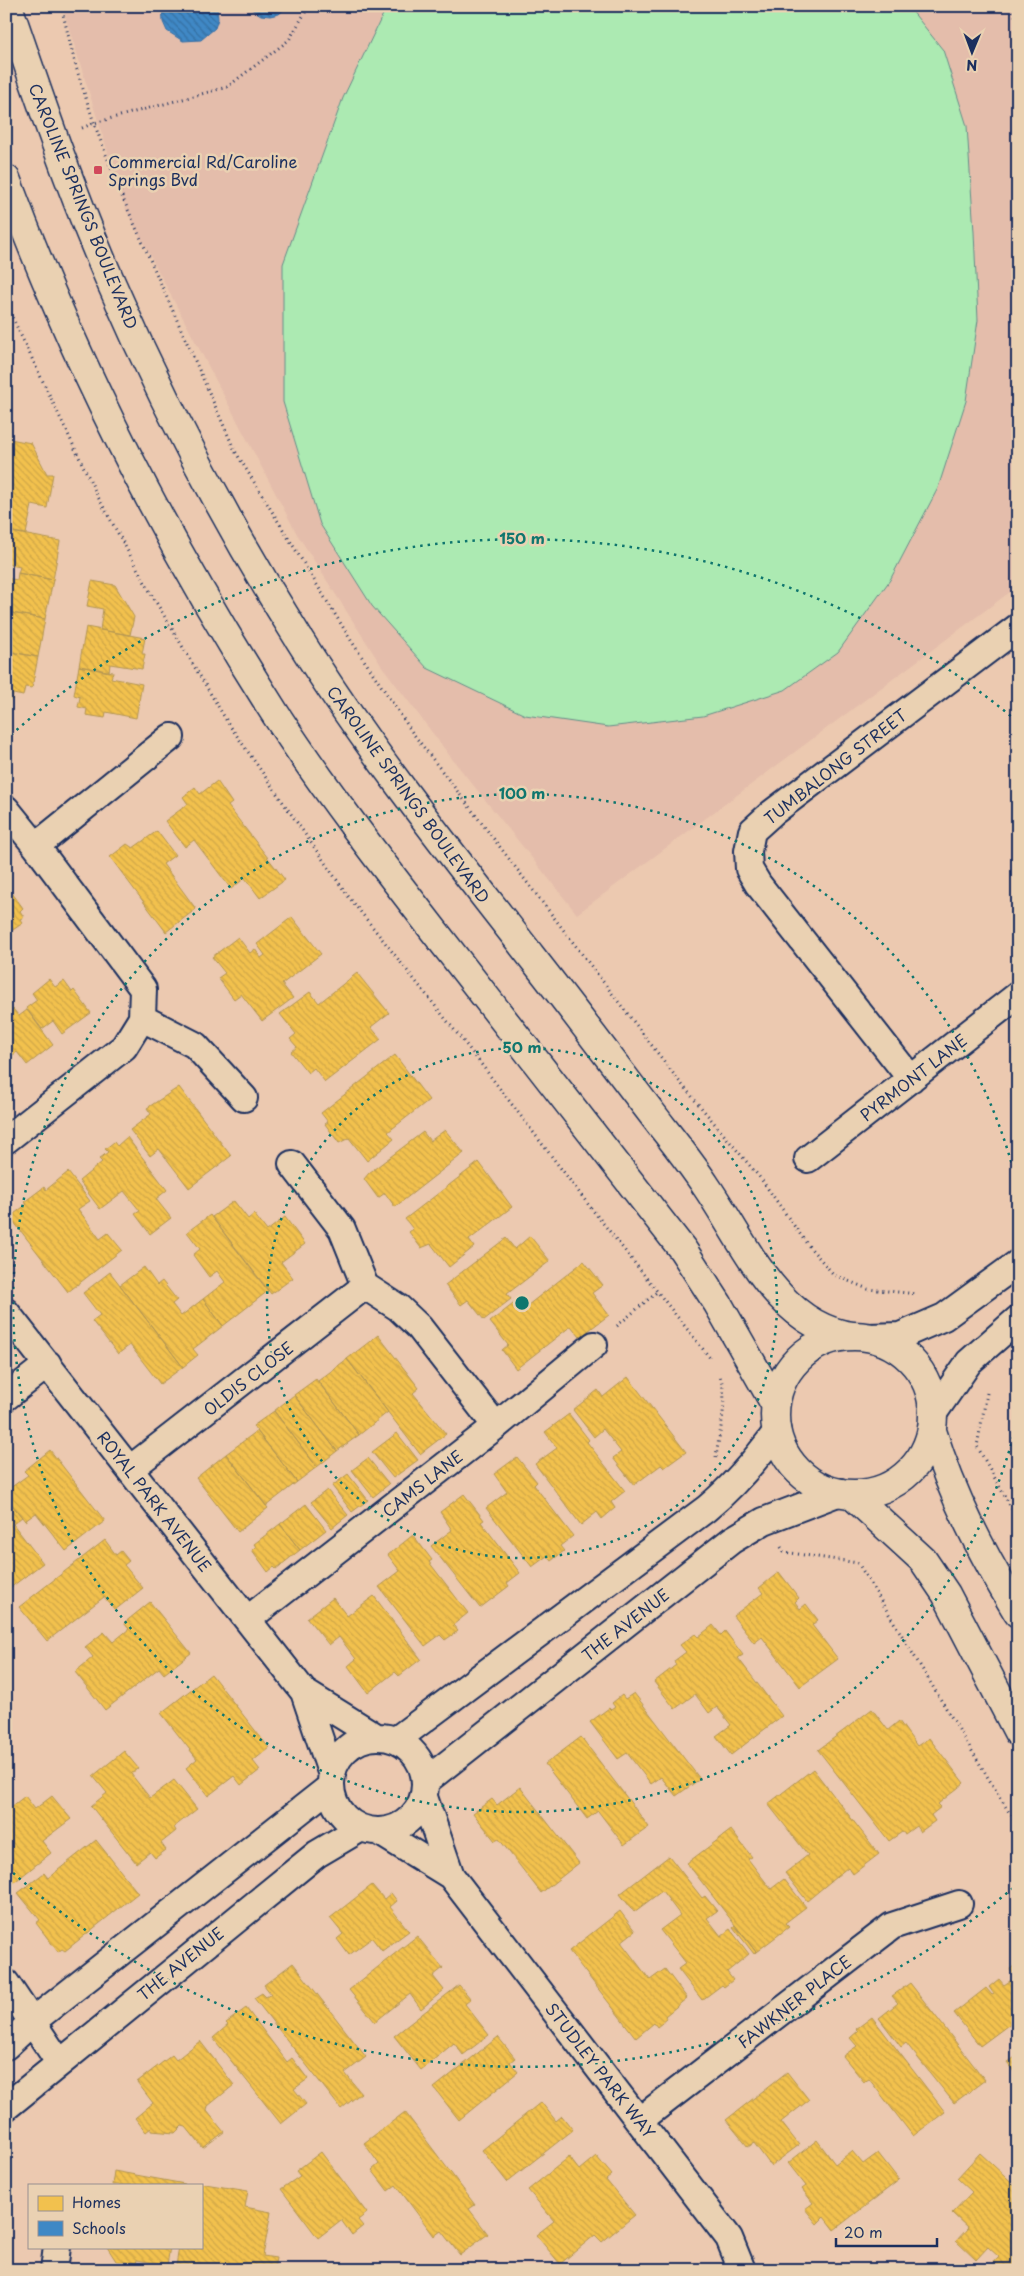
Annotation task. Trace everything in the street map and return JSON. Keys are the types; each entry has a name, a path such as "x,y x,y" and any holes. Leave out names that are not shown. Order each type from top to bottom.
{"main road":[{"name":"CAROLINE SPRINGS BOULEVARD","path":"8,6 54,141 111,283 191,451 300,640 363,736 442,844 530,955 707,1186 753,1263 780,1295 805,1317 833,1333 860,1336"},
{"path":"6,179 71,338 127,456 214,614 277,716 353,825 683,1250 737,1336 775,1404"},
{"path":"932,1422 924,1451 911,1469 894,1482 873,1491 846,1493 818,1485 799,1471 785,1453 777,1431 775,1404 782,1382 794,1364 810,1349 830,1340 860,1336 894,1346 915,1364 929,1388 932,1422 956,1496 980,1548 1018,1613"},
{"path":"846,1493 923,1560 946,1594 1018,1732"}],"street":[{"name":"TUMBALONG STREET","path":"911,1079 758,884 749,869 748,851 752,831 772,813 1018,627"},
{"path":"36,846 171,737"},
{"path":"6,810 36,846 142,989 142,1018 124,1047 6,1140"},
{"name":"PYRMONT LANE","path":"808,1159 1018,995"},
{"path":"142,1018 194,1045 244,1098"},
{"path":"292,1164 342,1229 366,1286 399,1308 419,1327 496,1426"},
{"path":"860,1336 900,1336 944,1317 1018,1263"},
{"name":"OLDIS CLOSE","path":"130,1469 366,1286"},
{"name":"ROYAL PARK AVENUE","path":"6,1312 304,1692 331,1779"},
{"path":"932,1422 969,1362 1018,1319"},
{"name":"CAMS LANE","path":"248,1619 496,1426 594,1345"},
{"path":"6,1397 48,1364"},
{"path":"385,1738 417,1756 425,1789 417,1811 407,1822 393,1829 369,1830 348,1822 339,1812 333,1800 331,1779 338,1758 348,1747 360,1740 385,1738 731,1489 777,1431"},
{"name":"THE AVENUE","path":"425,1789 732,1540 756,1525 846,1493"},
{"name":"ROYAL PARK AVENUE","path":"304,1692 385,1738"},
{"path":"6,2046 33,2021 331,1779"},
{"name":"STUDLEY PARK WAY","path":"425,1789 451,1876 729,2238 742,2270"},
{"name":"THE AVENUE","path":"6,2107 316,1854 369,1830"},
{"name":"STUDLEY PARK WAY","path":"369,1830 451,1876"},
{"name":"FAWKNER PLACE","path":"640,2120 892,1926 959,1904"},
{"path":"6,1984 33,2021 59,2062"},
{"path":"54,2270 57,2248"}],"path":[{"path":"61,6 76,67 94,123 121,194 235,451 352,642 412,732 679,1081 761,1179 807,1244 834,1275"},
{"path":"54,141 94,123 227,87 289,40 309,6"},
{"path":"1011,6 1015,16"},
{"path":"594,1345 658,1291 713,1361"},
{"path":"716,1369 724,1384 716,1457 731,1489"},
{"path":"988,1390 978,1446 1018,1520"},
{"path":"756,1525 773,1536 784,1552 858,1563 1018,1828"}],"shaded area":[{"path":"62,6 1018,6 1018,586 577,914 453,760 381,665 297,534 126,210"}],"green space":[{"path":"387,6 908,6 943,50 967,126 974,232 978,320 966,401 938,488 890,580 838,652 785,690 703,716 608,727 525,715 427,668 372,606 320,524 283,402 283,264 343,98"}],"building: Homes":[{"path":"10,439 31,443 47,474 53,474 47,508 32,505 26,534 6,531 6,458"},
{"path":"6,531 60,541 53,580 18,573 20,567 6,564"},
{"path":"18,573 53,580 45,619 6,612 6,578 17,580"},
{"path":"92,581 115,585 134,617 130,635 100,630 103,609 87,606"},
{"path":"6,612 45,619 38,657 6,651"},
{"path":"86,627 145,638 142,654 145,654 142,669 110,664 109,672 79,666"},
{"path":"6,651 38,657 32,688 25,687 23,696 13,694 12,700 6,699"},
{"path":"79,666 113,672 111,678 142,684 136,718 106,712 105,718 86,715 87,709 78,707 80,697 74,695"},
{"path":"217,781 232,803 228,806 285,880 260,898 245,878 231,889 194,840 185,847 165,821 188,804 183,797 195,787 200,794"},
{"path":"157,831 175,855 163,864 196,909 166,932 110,857 127,844 133,848"},
{"path":"7,886 23,908 20,911 24,917 20,919 23,923 7,934"},
{"path":"292,917 321,954 282,984 293,998 262,1021 241,994 234,999 218,978 225,973 212,957 238,937 250,953 255,949 261,958 265,955 257,944"},
{"path":"357,973 389,1013 371,1027 381,1039 325,1082 314,1068 308,1073 291,1052 297,1047 290,1039 296,1034 280,1014 310,992 319,1003"},
{"path":"49,979 55,987 64,981 72,992 74,990 91,1013 62,1034 53,1021 42,1029 26,1008 37,1000 32,993"},
{"path":"13,1009 19,1016 27,1010 53,1045 27,1065 17,1052 6,1060 6,1014"},
{"path":"395,1055 429,1100 388,1132 394,1139 367,1161 349,1138 339,1143 325,1124 328,1122 321,1113"},
{"path":"179,1087 231,1156 189,1188 159,1149 150,1156 130,1130 151,1114 147,1108"},
{"path":"445,1130 464,1153 395,1207 385,1193 378,1198 364,1179 369,1173 423,1132 430,1141"},
{"path":"127,1137 167,1190 156,1199 171,1218 150,1234 135,1214 140,1211 124,1191 100,1209 79,1181 102,1162 99,1159 108,1152 105,1149 114,1142 117,1146"},
{"path":"479,1162 512,1207 469,1240 474,1247 449,1267 431,1244 421,1248 409,1232 413,1229 405,1219"},
{"path":"68,1172 90,1201 78,1209 100,1239 108,1233 122,1250 68,1292 10,1217 27,1204 24,1202 44,1187 46,1190"},
{"path":"234,1201 248,1219 254,1214 267,1231 285,1217 305,1244 281,1262 293,1278 271,1294 212,1217"},
{"path":"210,1215 268,1291 223,1326 203,1299 225,1282 217,1271 209,1277 193,1255 200,1249 187,1232"},
{"path":"530,1236 550,1261 507,1294 511,1299 484,1320 468,1300 461,1305 445,1285 506,1238 515,1249"},
{"path":"584,1261 603,1285 592,1293 609,1315 580,1337 571,1326 516,1369 502,1350 508,1345 490,1322 517,1301 523,1309"},
{"path":"144,1267 157,1285 162,1281 177,1300 172,1304 181,1316 203,1299 223,1326 193,1349 198,1355 183,1367 120,1285"},
{"path":"110,1272 183,1367 160,1384 130,1345 118,1354 92,1321 100,1315 83,1293"},
{"path":"378,1335 419,1388 413,1393 446,1434 420,1454 347,1359"},
{"path":"347,1359 388,1412 359,1435 318,1381"},
{"path":"628,1377 686,1452 664,1468 661,1465 634,1485 613,1458 621,1452 603,1429 594,1437 573,1410 598,1390 603,1397"},
{"path":"316,1379 359,1435 337,1451 294,1395"},
{"path":"294,1395 337,1451 317,1467 274,1411"},
{"path":"274,1411 317,1467 297,1482 253,1426"},
{"path":"569,1414 589,1440 587,1442 625,1491 611,1502 615,1508 602,1519 597,1512 581,1525 535,1464 557,1448 545,1432"},
{"path":"257,1431 297,1482 266,1506 226,1454"},
{"path":"397,1433 418,1460 393,1478 372,1452"},
{"path":"50,1450 105,1521 66,1551 36,1513 25,1521 6,1497 6,1491 28,1475 24,1471"},
{"path":"226,1454 268,1508 238,1532 196,1478"},
{"path":"517,1457 537,1482 534,1485 573,1536 560,1546 564,1551 551,1561 547,1556 532,1567 486,1508 507,1492 494,1474"},
{"path":"368,1458 389,1484 373,1497 352,1470"},
{"path":"348,1474 368,1500 352,1512 332,1486"},
{"path":"327,1490 348,1515 332,1528 311,1502"},
{"path":"464,1494 484,1520 481,1522 520,1573 507,1583 509,1586 480,1608 431,1546 452,1530 440,1512"},
{"path":"6,1497 22,1517 13,1524 43,1563 6,1591"},
{"path":"306,1504 326,1530 300,1550 280,1524"},
{"path":"280,1524 300,1550 276,1569 274,1567 268,1572 252,1550 256,1547 254,1544"},
{"path":"413,1535 432,1560 429,1562 468,1613 453,1625 458,1631 445,1640 440,1635 425,1646 379,1587 400,1571 388,1555"},
{"path":"105,1540 116,1555 121,1551 129,1561 124,1565 143,1588 115,1610 104,1597 47,1641 19,1607"},
{"path":"779,1572 799,1598 795,1602 800,1609 806,1604 818,1620 812,1625 838,1659 800,1687 762,1637 754,1643 733,1616 763,1593 759,1588"},
{"path":"374,1596 421,1659 399,1676 395,1672 368,1693 348,1666 356,1659 339,1637 329,1645 307,1618 333,1598 347,1616"},
{"path":"150,1602 191,1653 164,1674 159,1668 105,1710 75,1672 93,1657 85,1647 104,1632 113,1642 129,1629 124,1623"},
{"path":"713,1625 721,1635 725,1631 743,1655 738,1658 782,1716 731,1755 716,1736 731,1725 717,1707 709,1713 695,1694 675,1709 654,1682 676,1665 674,1661 686,1652 680,1645 695,1634 698,1637"},
{"path":"211,1674 269,1748 253,1761 260,1770 241,1785 234,1776 208,1796 186,1768 197,1759 161,1713"},
{"path":"634,1693 700,1779 676,1796 661,1777 651,1784 627,1753 618,1759 590,1722 609,1708 611,1710 615,1707 612,1703 622,1695 625,1699"},
{"path":"872,1709 888,1730 899,1721 917,1746 929,1738 964,1783 938,1804 941,1807 931,1815 935,1821 920,1832 916,1826 905,1834 902,1832 889,1841 818,1750"},
{"path":"581,1737 649,1827 624,1845 598,1811 587,1819 545,1764"},
{"path":"124,1751 138,1768 131,1774 150,1798 174,1780 197,1809 174,1827 176,1831 161,1843 166,1850 155,1858 150,1852 136,1863 91,1806 107,1793 93,1776"},
{"path":"813,1769 879,1854 853,1874 848,1867 807,1901 785,1873 808,1855 768,1804"},
{"path":"520,1787 579,1863 541,1893 499,1839 495,1841 473,1813 492,1799 497,1805"},
{"path":"25,1796 35,1809 52,1796 71,1819 42,1841 51,1853 12,1884 6,1876 6,1811"},
{"path":"731,1830 752,1857 748,1859 771,1889 784,1879 806,1907 785,1923 789,1927 756,1952 687,1863"},
{"path":"96,1840 138,1893 65,1951 62,1949 58,1952 36,1923 40,1920 18,1893 44,1873 48,1878"},
{"path":"669,1856 702,1898 705,1896 717,1911 707,1918 721,1936 730,1929 749,1954 727,1972 733,1980 724,1987 722,1985 702,2000 678,1969 686,1963 660,1930 680,1915 662,1891 634,1912 620,1894"},
{"path":"372,1885 384,1899 391,1893 397,1901 390,1907 409,1931 382,1951 372,1938 349,1955 337,1939 343,1934 330,1918"},
{"path":"620,1911 635,1931 621,1942 650,1980 665,1969 687,1998 665,2016 667,2019 657,2027 654,2023 636,2038 569,1951"},
{"path":"735,1925 756,1952 754,1954 733,1927"},
{"path":"417,1936 443,1968 433,1976 444,1990 421,2009 410,1994 375,2022 349,1990"},
{"path":"293,1963 366,2057 345,2073 361,2093 341,2109 254,1998 262,1993 266,1997 271,1994 264,1985"},
{"path":"1018,1963 1018,2024 1015,2020 980,2046 954,2013 986,1988 992,1995 994,1994 989,1987 999,1979 1004,1985 1016,1977 1010,1969"},
{"path":"910,1983 985,2080 954,2103 906,2043 901,2047 879,2018 898,2003 892,1996"},
{"path":"459,1985 471,1999 465,2004 489,2035 463,2055 454,2043 421,2070 394,2036"},
{"path":"246,2008 287,2062 292,2058 308,2079 294,2089 306,2104 281,2124 213,2038 228,2025 226,2023"},
{"path":"872,2017 945,2112 913,2136 869,2079 864,2082 843,2056 857,2046 850,2038 858,2031 856,2029"},
{"path":"498,2037 515,2058 510,2062 518,2072 459,2120 434,2088"},
{"path":"200,2041 234,2085 208,2106 207,2111 224,2132 203,2148 186,2127 182,2126 175,2133 151,2131 151,2128 146,2132 135,2118 153,2103 137,2082 172,2055 176,2060"},
{"path":"1018,2055 1018,2077 1007,2063"},
{"path":"787,2072 809,2100 781,2122 799,2145 771,2166 754,2143 748,2147 726,2120"},
{"path":"541,2102 556,2121 562,2116 573,2130 507,2182 482,2150"},
{"path":"405,2112 475,2205 469,2209 488,2234 460,2255 441,2231 434,2236 396,2185 388,2191 372,2170 379,2164 364,2143"},
{"path":"817,2140 835,2164 852,2151 863,2164 878,2153 899,2180 834,2230 824,2217 817,2224 805,2209 813,2203 802,2189 806,2186 788,2163"},
{"path":"321,2152 367,2213 358,2220 363,2226 352,2235 341,2220 318,2238 281,2189 300,2176 296,2171"},
{"path":"980,2153 1018,2188 1018,2270 987,2270 999,2257 988,2247 976,2260 956,2241 968,2228 952,2213 972,2192 957,2178"},
{"path":"596,2156 612,2175 606,2180 635,2215 602,2242 595,2235 560,2264 536,2235 554,2221 528,2190 569,2157 579,2170"},
{"path":"114,2171 185,2184 112,2184"},
{"path":"199,2183 248,2191 245,2207 271,2212 263,2256 276,2258 274,2270 201,2270 176,2266 179,2248 202,2248 202,2184"},
{"path":"108,2248 170,2248 167,2265 137,2260 136,2264 116,2261"}],"building: Schools":[{"path":"162,6 217,6 218,19 215,28 201,40 183,41 167,31 163,22"},
{"path":"246,6 288,6 279,14 270,16 261,15"}],"place":[{"name":"Commercial Rd/Caroline Springs Bvd","path":"98,170"}]}
